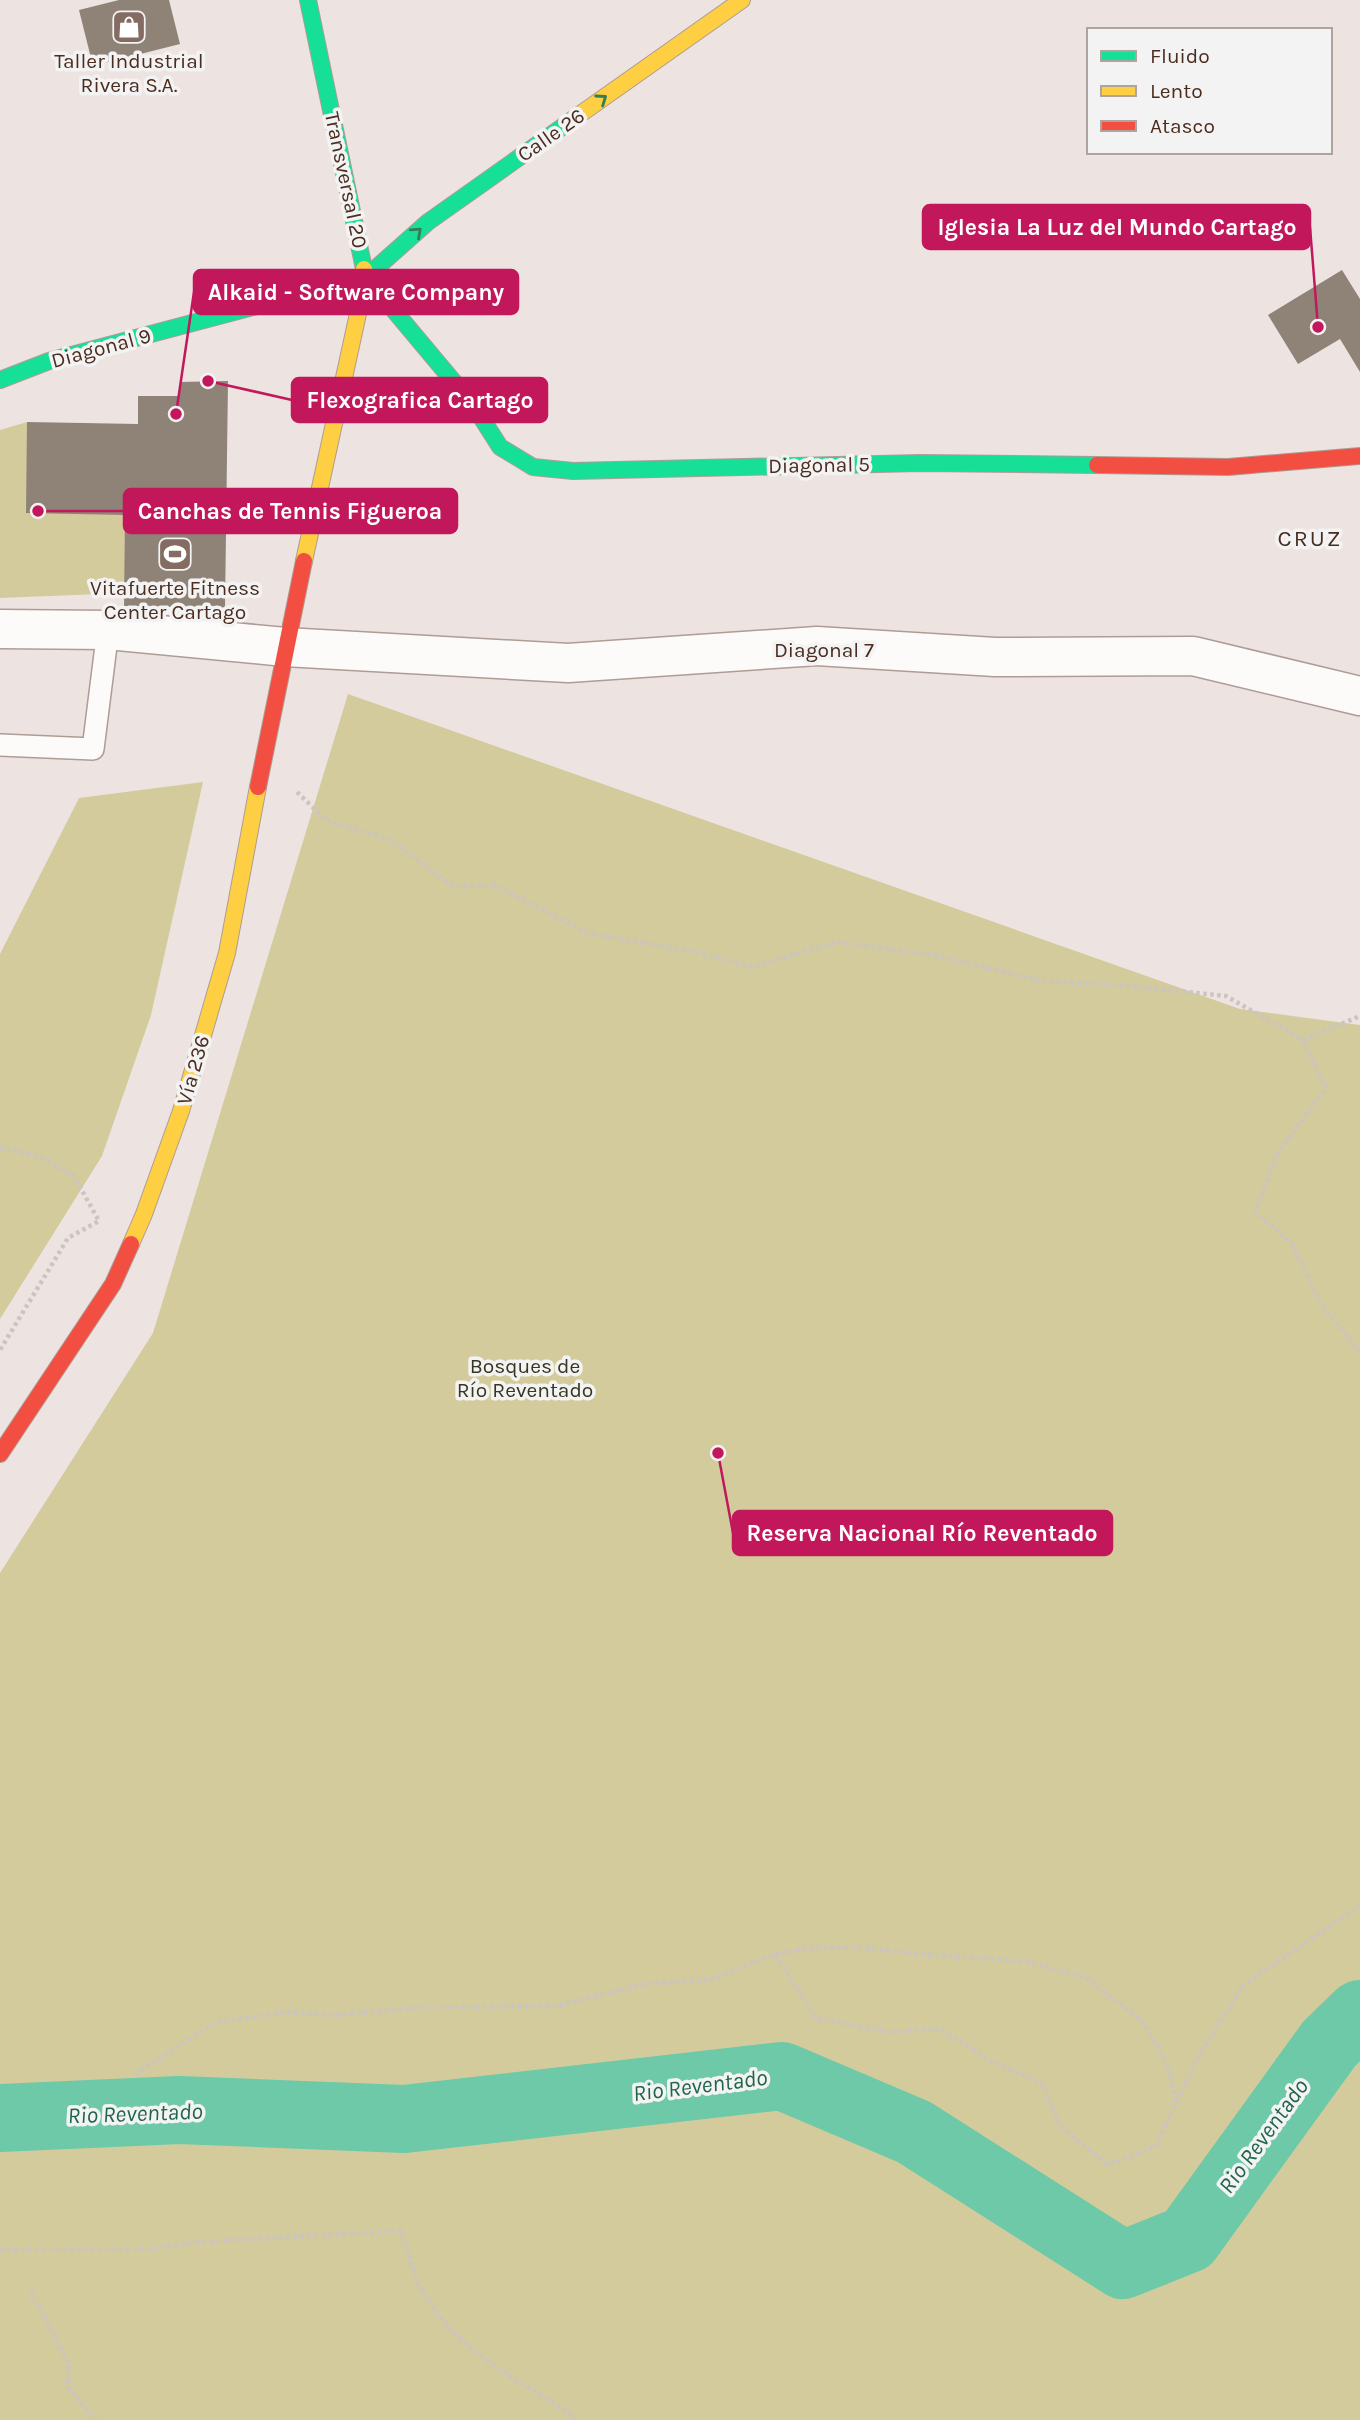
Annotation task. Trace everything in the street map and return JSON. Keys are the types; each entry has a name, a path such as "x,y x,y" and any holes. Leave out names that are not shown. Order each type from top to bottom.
{"street":[{"name":"Transversal 20","path":"285,647 366,277 308,0"},
{"name":"Calle 26","path":"366,277 428,222 742,0"},
{"name":"Diagonal 9","path":"0,380 49,361 366,277"},
{"name":"Diagonal 5","path":"366,277 474,406 500,447 533,467 573,471 920,463 1228,467 1360,456"},
{"name":"Diagonal 7","path":"0,629 108,630 285,647 568,663 817,646 995,657 1193,656 1360,696"},
{"name":"Vía 236","path":"0,1454 113,1284 144,1214 181,1111 226,953 285,647"}],"lane":[{"path":"0,745 93,749 108,630"}],"path":[{"path":"297,792 326,820 390,839 453,886 495,885 588,933 696,953 751,967 836,942 933,955 1042,981 1119,985 1226,996 1303,1040 1326,1088 1278,1152 1255,1212 1292,1244 1320,1303 1360,1350"},
{"path":"1303,1040 1360,1016"},
{"path":"0,1148 39,1157 74,1176 99,1221 68,1238 0,1350"},
{"path":"775,1954 816,2018 888,2032 940,2029 995,2063 1042,2083 1060,2126 1108,2165 1156,2146 1197,2059 1243,1984 1360,1906"},
{"path":"135,2074 217,2022 287,2012 334,2015 416,2008 557,2006 643,1984 709,1980 775,1954 815,1947 865,1948 1023,1961 1085,1977 1143,2022 1167,2064 1177,2102"},
{"path":"0,2250 150,2249 198,2242 401,2231 418,2283 440,2317 461,2340 572,2415 574,2420"},
{"path":"32,2291 69,2364 68,2387 95,2420"}],"green space":[{"path":"27,422 125,515 125,593 0,598 0,430"},
{"name":"Bosques de Río Reventado","path":"348,694 1240,1009 1360,1025 1360,2420 0,2420 0,1573 153,1333"},
{"path":"203,782 151,1015 102,1156 0,1319 0,954 79,798"}],"building":[{"name":"Taller Industrial Rivera S.A.","path":"119,0 169,0 180,44 93,66 79,10"},
{"path":"1342,270 1360,299 1360,372 1340,339 1298,364 1268,315"},
{"name":"Vitafuerte Fitness Center Cartago","path":"228,381 225,608 124,606 125,515 26,513 27,422 138,424 138,396 180,396 180,382"}],"waterway":[{"name":"Rio Reventado","path":"0,2118 179,2110 404,2119 782,2076 914,2132 1123,2265 1188,2239 1329,2044 1360,2014"}],"traffic: fast":[{"path":"308,0 364,269"},
{"path":"0,380 49,361 366,277 428,222 572,120"},
{"path":"366,277 474,406 500,447 533,467 573,471 920,463 1097,465"}],"traffic: slow":[{"path":"572,120 742,0"},
{"path":"304,561 366,277 364,269"},
{"path":"131,1244 181,1111 227,953 258,787"}],"traffic: jam":[{"path":"1097,465 1228,467 1360,456"},
{"path":"258,787 304,561"},
{"path":"0,1454 113,1284 131,1244"}],"place":[{"name":"Taller Industrial Rivera S.A.","path":"129,27"},
{"name":"Iglesia La Luz del Mundo Cartago","path":"1318,327"},
{"name":"Flexografica Cartago","path":"208,381"},
{"name":"Alkaid - Software Company","path":"176,414"},
{"name":"Canchas de Tennis Figueroa","path":"38,511"},
{"name":"Vitafuerte Fitness Center Cartago","path":"175,554"},
{"name":"Reserva Nacional Río Reventado","path":"718,1453"}],"district":[{"name":"CRUZ","path":"1310,538"}]}
